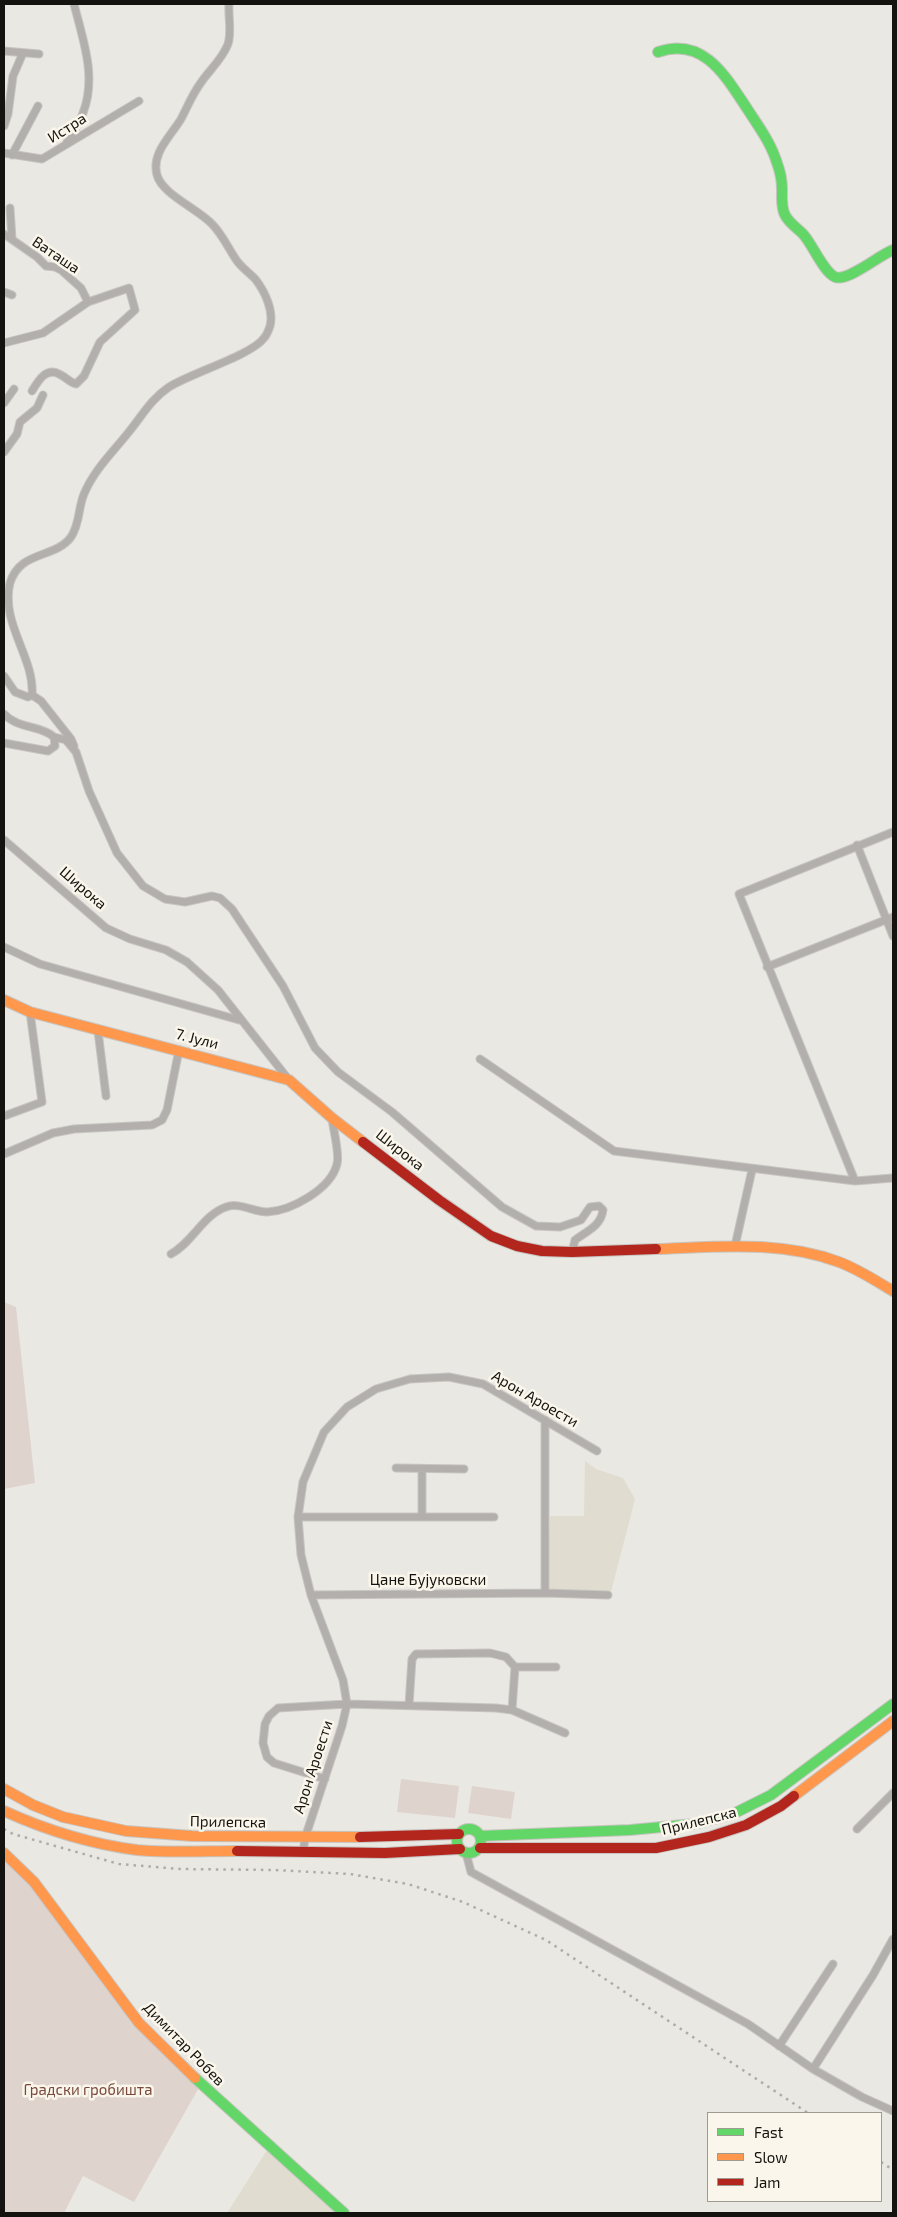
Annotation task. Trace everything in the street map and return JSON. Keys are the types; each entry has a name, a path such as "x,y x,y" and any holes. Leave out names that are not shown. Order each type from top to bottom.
{"main road":[{"path":"658,52 676,47 698,53 710,60 723,72 764,134 775,156 782,187 782,204 785,216 805,237 835,277 843,278 883,253 893,250"},
{"name":"7. Јули","path":"4,1000 30,1012 289,1080"},
{"name":"Широка","path":"289,1080 332,1118 439,1200 491,1236 517,1246 542,1251 572,1252 735,1246 797,1250 840,1262 893,1291"},
{"name":"Прилепска","path":"480,1836 630,1830 694,1824 733,1814 771,1796 893,1704"},
{"name":"Прилепска","path":"480,1848 656,1848 709,1837 746,1825 781,1806 893,1721"},
{"name":"Прилепска","path":"4,1789 32,1806 59,1816 112,1830 192,1837 305,1838 459,1834"},
{"name":"Прилепска","path":"4,1811 42,1829 103,1845 139,1850 303,1853 463,1851"},
{"path":"471,1829 480,1836 480,1848 474,1853 463,1851 457,1842 459,1834 471,1829"},
{"name":"Димитар Робев","path":"4,1853 34,1882 139,2023 201,2084 344,2213"}],"street":[{"path":"66,144 82,115 88,90 90,66 74,4"},
{"path":"32,695 33,685 16,640 7,607 7,594 13,574 31,557 62,546 72,536 79,518 82,498 93,476 129,432 150,402 171,386 252,348 264,338 271,324 271,311 256,281 242,267 212,223 164,188 156,172 161,148 180,120 200,83 220,59 228,43 228,4"},
{"path":"4,51 39,54"},
{"path":"4,126 8,114 13,76 23,52"},
{"name":"Истра","path":"4,153 42,159 139,101"},
{"path":"12,155 38,106"},
{"path":"10,208 12,239"},
{"name":"Ваташа","path":"4,234 46,266 61,270 81,288 88,302"},
{"path":"4,343 43,333 88,302 129,288 135,310 100,342 84,376 76,384 58,373 48,373 40,377 32,391"},
{"path":"4,292 12,295"},
{"path":"4,403 14,389"},
{"path":"4,452 17,434 20,422 37,408 43,395"},
{"path":"4,676 15,692 28,697 32,695 41,701 71,739 89,791 117,853 143,886 165,899 185,902 212,896 220,898 232,909 283,986 315,1048 338,1072 392,1112 502,1207 536,1226 560,1227 581,1220 590,1207 599,1206 603,1210 597,1225 575,1240 572,1252"},
{"path":"4,714 21,725 47,731 54,737 66,740 76,752"},
{"path":"4,743 48,751 55,746 54,737"},
{"path":"855,1181 739,894 893,832"},
{"name":"Широка","path":"4,840 106,928 130,939 166,950 188,962 218,990 289,1080"},
{"path":"857,846 890,918 893,936"},
{"path":"767,967 890,918"},
{"path":"4,947 40,964 240,1020"},
{"path":"4,1116 42,1102 30,1012"},
{"path":"98,1031 106,1096"},
{"path":"4,1154 52,1133 74,1129 152,1125 162,1120 167,1110 179,1050"},
{"path":"480,1059 614,1151 752,1170 855,1181 893,1178"},
{"path":"171,1254 186,1243 216,1212 223,1208 239,1206 268,1212 298,1204 316,1192 332,1174 338,1163 332,1118"},
{"path":"735,1246 752,1170"},
{"name":"Арон Ароести","path":"303,1853 305,1838 347,1704 343,1680 311,1595 301,1555 298,1517 303,1482 324,1432 347,1407 376,1389 410,1379 449,1377 483,1384 596,1451"},
{"path":"544,1593 545,1420"},
{"path":"396,1468 464,1469"},
{"path":"422,1469 422,1518"},
{"path":"298,1517 494,1517"},
{"name":"Цане Бујуковски","path":"311,1595 544,1593 608,1595"},
{"path":"409,1705 412,1659 416,1654 490,1653 506,1658 515,1667 556,1666"},
{"path":"512,1710 515,1667"},
{"path":"325,1779 274,1763 267,1757 263,1743 265,1724 269,1716 278,1708 347,1704 512,1710 565,1733"},
{"path":"857,1829 893,1793"},
{"path":"463,1851 470,1872 748,2024 813,2069 862,2097 893,2111"},
{"path":"813,2069 873,1976 893,1938"},
{"path":"780,2046 834,1964"}],"shaded area":[{"path":"585,1461 596,1469 623,1478 635,1499 611,1592 551,1591 547,1587 550,1516 584,1516"},
{"path":"269,2147 344,2213 227,2213"}],"green space":[{"path":"4,1302 16,1307 35,1483 4,1489"},
{"path":"401,1779 459,1786 455,1818 397,1812"},
{"path":"472,1786 515,1792 511,1819 468,1813"},
{"name":"Градски гробишта","path":"4,1853 34,1882 139,2023 201,2084 134,2202 83,2176 64,2213 4,2213"}],"railway":[{"path":"4,1829 13,1834 119,1864 180,1869 275,1870 350,1874 408,1884 463,1902 546,1940 806,2112"},
{"path":"882,2163 893,2170"}],"traffic: fast":[{"path":"658,52 674,49 688,50 701,55 722,73 764,135 771,149 781,176 782,206 785,215 807,239 822,264 831,274 835,277 848,276 893,250"},
{"path":"480,1836 630,1830 694,1824 733,1814 771,1795 893,1704"},
{"path":"469,1829 478,1832 481,1841 478,1850 469,1853 460,1850 457,1841 460,1832 469,1829"},
{"path":"195,2078 344,2213"}],"traffic: slow":[{"path":"4,1000 30,1012 289,1080 332,1118 363,1142"},
{"path":"656,1249 748,1246 794,1250 839,1262 867,1275 893,1291"},
{"path":"794,1796 893,1721"},
{"path":"4,1789 33,1805 63,1817 126,1831 192,1836 360,1837"},
{"path":"4,1811 36,1824 102,1844 137,1850 237,1851"},
{"path":"4,1853 34,1882 139,2023 195,2078"}],"traffic: jam":[{"path":"363,1142 439,1200 491,1236 517,1246 542,1251 572,1252 656,1249"},
{"path":"480,1848 656,1848 709,1837 746,1825 781,1806 794,1796"},
{"path":"360,1837 459,1834"},
{"path":"237,1851 385,1853 460,1849"}]}
